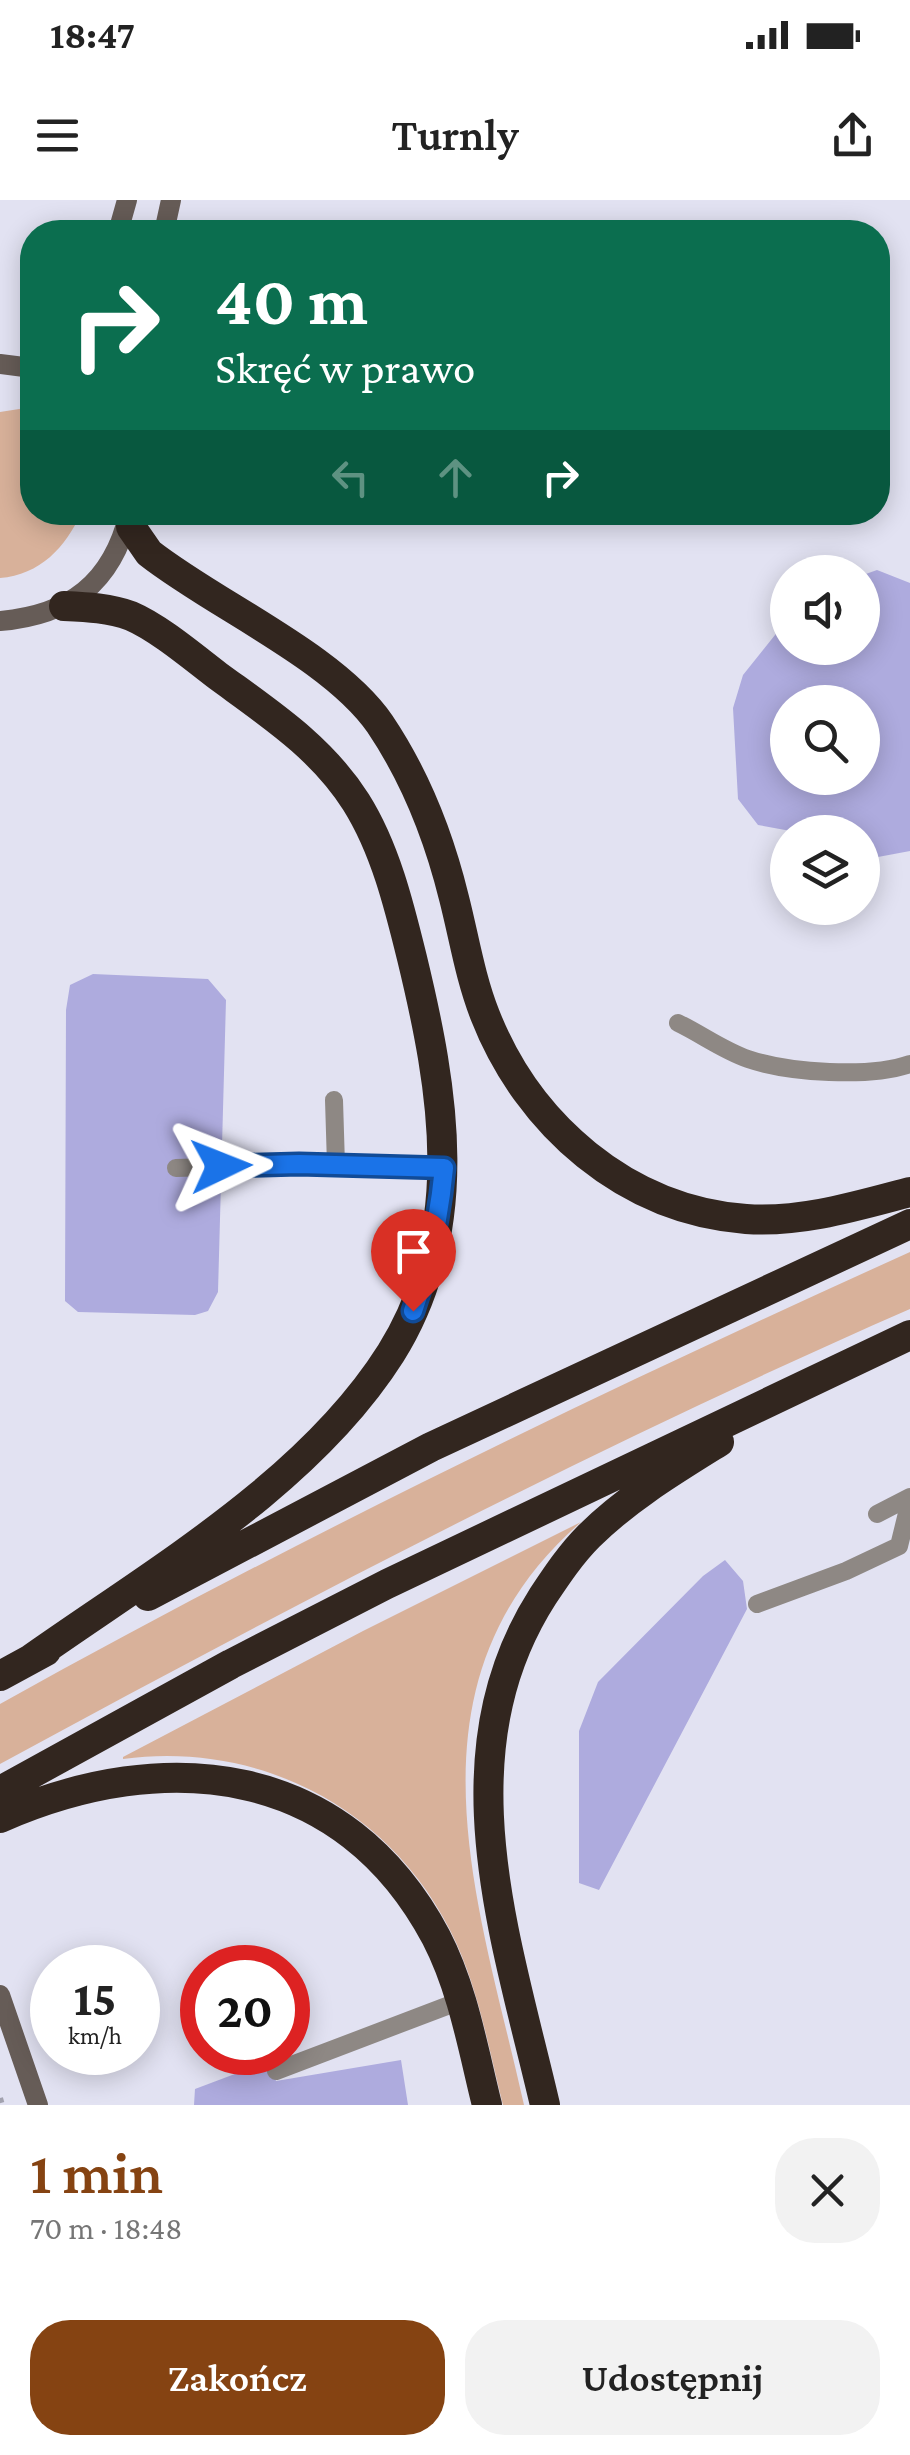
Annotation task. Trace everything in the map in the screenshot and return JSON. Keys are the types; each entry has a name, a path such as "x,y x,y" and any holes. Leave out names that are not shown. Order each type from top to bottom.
{"highway":[{"path":"132,525 149,553 323,670 376,719 408,772 434,833 486,1017 540,1110 571,1144 626,1182 660,1198 746,1219 789,1218 910,1192"},
{"path":"31,1659 272,1484 331,1430 390,1354 413,1311 429,1266 444,1168 440,1098 427,1018 382,853 358,804 327,761 294,732 133,617 100,608 64,606"},
{"path":"0,1676 431,1447 910,1224"},
{"path":"0,1791 230,1664 388,1584 910,1335"},
{"path":"545,2105 508,1951 494,1877 486,1800 492,1730 506,1674 527,1622 566,1560 588,1536 615,1512 695,1457 838,1367"},
{"path":"0,1818 59,1796 146,1777 227,1781 288,1797 356,1839 402,1884 438,1941 460,2000 486,2105"}],"main road":[{"path":"0,621 31,618 64,606 89,588 108,566 127,525"},
{"path":"0,1994 38,2105"}],"lane":[{"path":"678,1023 748,1059 825,1072 892,1070 910,1064"},
{"path":"334,1100 336,1165"},
{"path":"176,1168 444,1168"},
{"path":"878,1514 910,1499"},
{"path":"757,1604 846,1571 899,1546 910,1499"},
{"path":"310,2058 460,2000"}],"path":[{"path":"0,2098 2,2105"}],"shaded area":[{"path":"20,409 20,525 74,525 59,548 39,565 0,578 0,412"},
{"path":"910,1252 910,1309 679,1415 450,1527 0,1764 0,1704 224,1583 450,1469"},
{"path":"581,1522 523,1585 487,1653 469,1724 466,1799 473,1874 524,2105 503,2105 460,1951 424,1887 392,1849 355,1817 314,1792 269,1773 222,1761 173,1756 123,1757"}],"water":[{"path":"880,571 910,583 910,851 880,857 880,815 770,815 770,827 758,825 738,799 733,708 743,675 770,641 770,665 880,665"},
{"path":"93,974 208,979 226,1000 218,1292 208,1311 195,1315 78,1312 65,1301 66,1010 70,985"},
{"path":"725,1560 743,1581 747,1609 599,1890 579,1883 579,1731 598,1682 703,1576"},
{"path":"401,2060 408,2105 194,2105 195,2089 232,2075 274,2075 276,2081"}],"route":[{"path":"221,1166 444,1168 429,1266 413,1311"}]}
